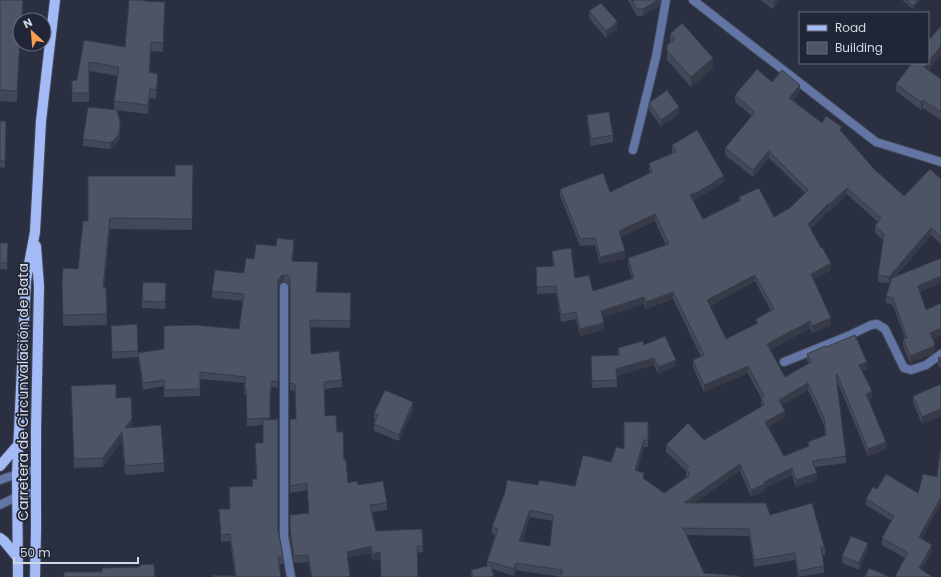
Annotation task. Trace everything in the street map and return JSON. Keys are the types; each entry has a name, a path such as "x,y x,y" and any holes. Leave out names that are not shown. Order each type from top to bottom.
{"main road":[{"name":"Carretera de Circunvalación de Bata","path":"35,577 39,286 35,232 41,122 55,0"},
{"name":"Carretera de Circunvalación de Bata","path":"18,577 17,474 26,280 35,232"},
{"path":"0,466 18,445"},
{"path":"0,538 18,558"}],"street":[{"path":"633,150 656,57 666,0"},
{"path":"693,0 876,142 941,162"},
{"path":"284,287 284,536 291,577"},
{"path":"784,362 871,325 877,324 884,329 904,368 910,370 926,365 941,354"},
{"path":"0,480 36,469"},
{"path":"0,505 18,496 36,492"}],"building":[{"path":"0,0 23,0 22,12 12,12 12,52 19,52 17,91 0,90"},
{"path":"129,0 165,2 163,43 151,42 149,72 158,74 156,90 150,89 148,105 114,101 119,67 89,62 89,93 72,93 72,81 77,80 84,40 125,47"},
{"path":"632,0 658,0 643,9 637,9"},
{"path":"906,0 918,0 913,6"},
{"path":"601,3 617,21 606,31 589,11"},
{"path":"682,23 713,58 691,77 667,51 667,45 675,39 670,34"},
{"path":"941,26 941,46 929,61 929,40"},
{"path":"911,64 927,64 924,67 941,79 941,112 923,100 921,102 896,84"},
{"path":"757,69 772,82 782,70 800,85 789,98 822,123 826,116 842,127 840,130 874,169 904,196 930,169 941,179 941,237 931,228 889,277 878,275 884,234 875,226 881,218 847,188 830,204 829,203 808,224 831,263 811,274 831,318 812,326 810,321 767,344 785,377 811,362 807,354 855,335 867,362 859,365 872,391 866,394 886,442 868,449 837,374 846,456 812,461 817,473 796,480 792,468 764,482 765,484 751,490 740,464 684,503 766,503 770,515 812,503 825,549 821,547 824,566 798,571 795,553 754,560 749,529 683,528 704,573 740,577 561,577 562,570 516,563 514,569 487,561 498,529 492,527 505,492 507,480 538,485 539,480 575,486 583,455 611,462 616,447 624,449 624,422 648,422 648,440 644,440 635,470 644,473 643,478 664,493 690,475 686,469 689,467 666,445 688,423 704,440 764,405 761,398 764,396 748,366 704,385 693,360 704,355 673,292 646,302 644,297 601,311 604,323 580,329 576,312 561,315 556,286 537,287 536,267 554,266 552,251 571,248 575,278 589,275 593,291 634,278 628,258 669,244 655,214 619,231 625,251 600,257 595,238 580,239 560,189 603,173 610,192 652,172 649,163 676,152 672,145 697,130 724,176 698,192 690,195 703,219 741,200 739,197 759,188 774,217 790,208 808,190 769,151 753,170 725,148 755,112 735,95","holes":["755,275 774,309 756,319 758,323 726,339 707,300","808,383 824,418 826,435 808,442 809,446 784,456 765,422 785,411 779,400","530,510 553,515 550,546 519,541"]},
{"path":"667,90 679,107 661,120 649,103"},
{"path":"88,107 117,110 120,121 119,134 110,143 83,139"},
{"path":"609,112 613,135 591,139 587,115"},
{"path":"0,121 6,121 5,161 0,161"},
{"path":"175,165 193,165 192,219 110,218 103,287 106,287 107,314 63,315 63,268 78,269 83,221 88,221 88,176 175,176"},
{"path":"277,238 294,240 292,261 318,262 316,292 351,293 350,321 310,320 311,354 339,351 342,380 324,382 325,416 336,415 337,432 343,432 344,460 346,460 348,483 357,481 358,485 383,481 387,503 370,505 376,531 422,529 423,546 417,546 418,577 381,577 380,552 373,554 371,546 347,552 350,577 312,577 308,555 294,556 290,529 290,515 309,513 307,483 290,486 290,419 296,419 295,384 290,383 289,277 284,275 278,280 278,382 272,381 270,395 270,418 247,419 246,387 244,387 246,377 200,372 200,389 164,390 164,380 143,383 138,353 164,349 164,326 194,325 239,329 244,294 212,291 215,270 244,273 246,258 254,259 256,244 276,246"},
{"path":"0,243 8,243 7,263 0,263"},
{"path":"941,258 941,276 918,286 926,310 941,303 941,328 930,333 935,344 932,347 910,356 903,339 907,338 893,298 886,296 892,278"},
{"path":"143,282 166,283 165,302 142,301"},
{"path":"137,324 138,351 112,352 111,326"},
{"path":"665,336 676,360 658,367 654,358 616,369 617,380 592,381 591,356 620,355 618,348 643,341 644,345"},
{"path":"116,384 116,398 131,397 132,418 125,428 161,425 164,463 125,466 122,432 103,458 74,459 71,386"},
{"path":"941,384 941,409 922,417 913,396"},
{"path":"385,390 413,402 399,435 374,424 378,415 374,413"},
{"path":"278,419 278,529 283,557 278,557 281,577 213,577 213,575 236,576 230,534 221,535 219,509 230,509 229,487 253,486 252,479 257,479 255,443 263,443 263,420"},
{"path":"941,445 941,497 919,537 932,545 919,568 933,577 895,577 908,553 882,538 894,516 866,499 873,487 877,489 886,474 918,493 923,474 937,477"},
{"path":"851,536 868,543 859,563 842,556"},
{"path":"154,564 155,577 64,577 64,572 102,572 102,568 140,567 140,565"},
{"path":"491,565 494,577 473,577 471,570"},
{"path":"869,568 890,577 865,577"}]}
